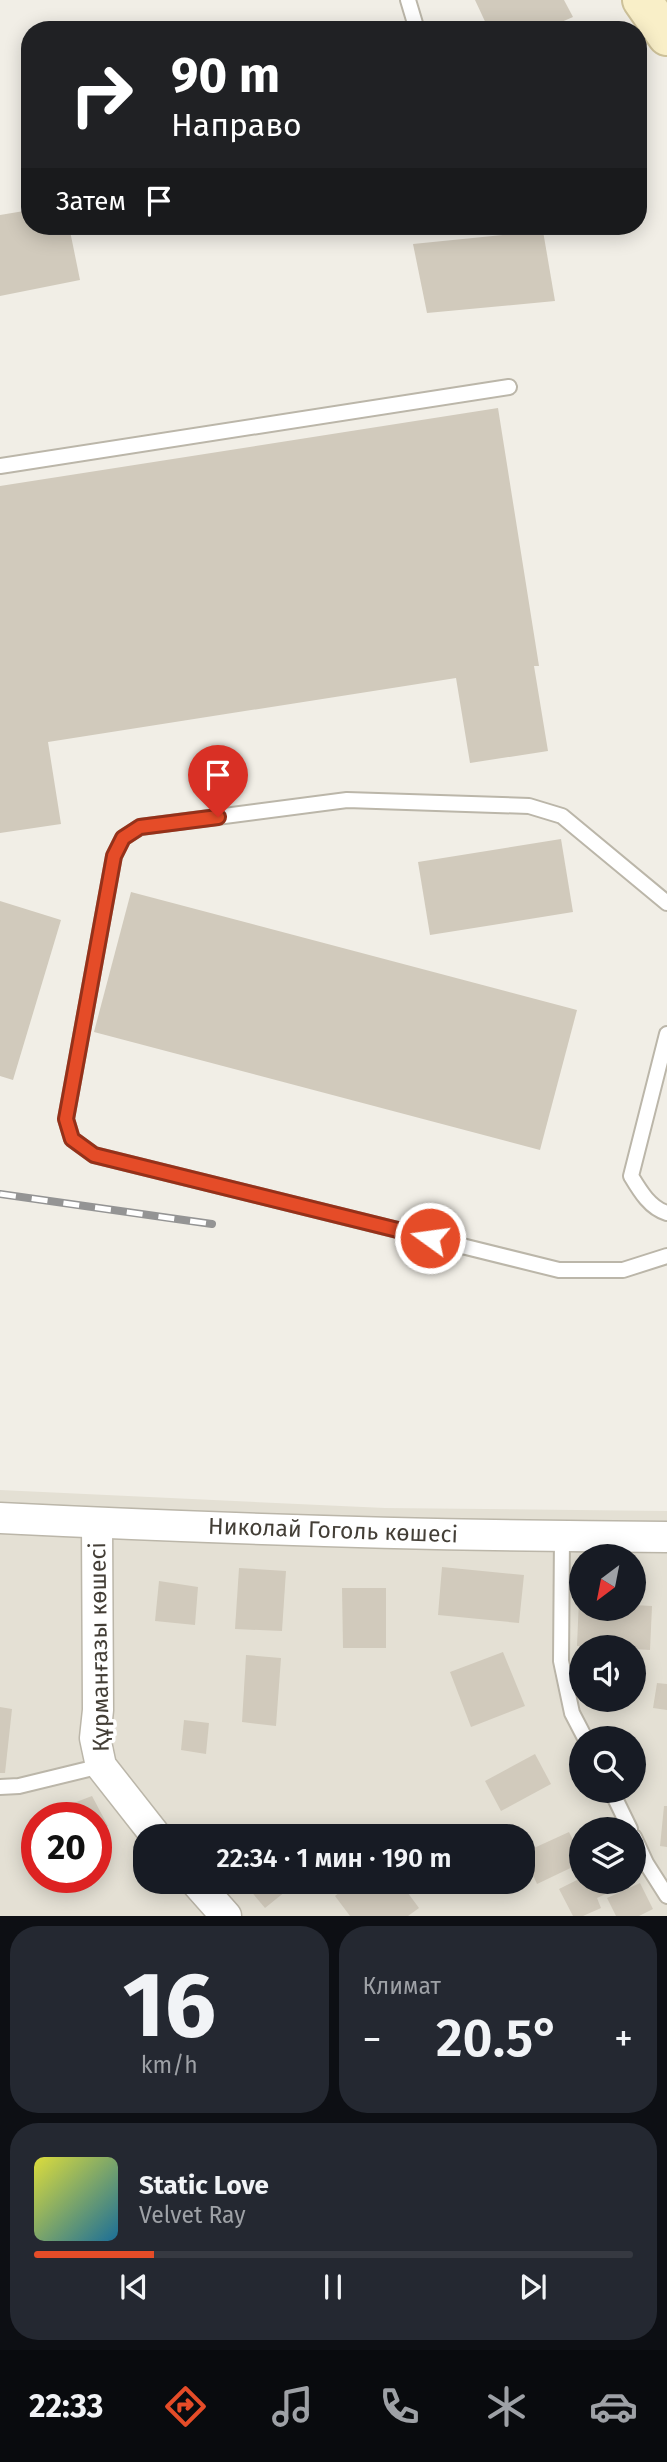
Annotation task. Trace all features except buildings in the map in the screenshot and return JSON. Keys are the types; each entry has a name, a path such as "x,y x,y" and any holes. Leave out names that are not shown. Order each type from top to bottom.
{"main road":[{"path":"642,0 667,36"}],"street":[{"name":"Николай Гоголь көшесі","path":"0,1518 562,1537 667,1537"},
{"name":"Құрманғазы көшесі","path":"97,1523 96,1738 101,1766 147,1824"},
{"path":"207,1894 226,1916"}],"lane":[{"path":"408,0 414,21"},
{"path":"0,466 509,387"},
{"path":"667,903 562,816 529,806 346,800 140,827 123,838 114,856 66,1119 72,1139 94,1155 559,1270 623,1270 667,1256"},
{"path":"667,1034 631,1176 642,1195 660,1211 667,1213"},
{"path":"562,1537 561,1661 572,1713 579,1726"},
{"path":"0,1787 19,1786 101,1766"},
{"path":"646,1863 667,1896"}],"shaded area":[{"path":"0,1490 385,1508 667,1511 667,1916 0,1916"}],"railway":[{"path":"0,1194 212,1224"}],"route":[{"path":"218,817 140,827 123,838 114,856 66,1119 72,1139 94,1155 430,1238"}]}
